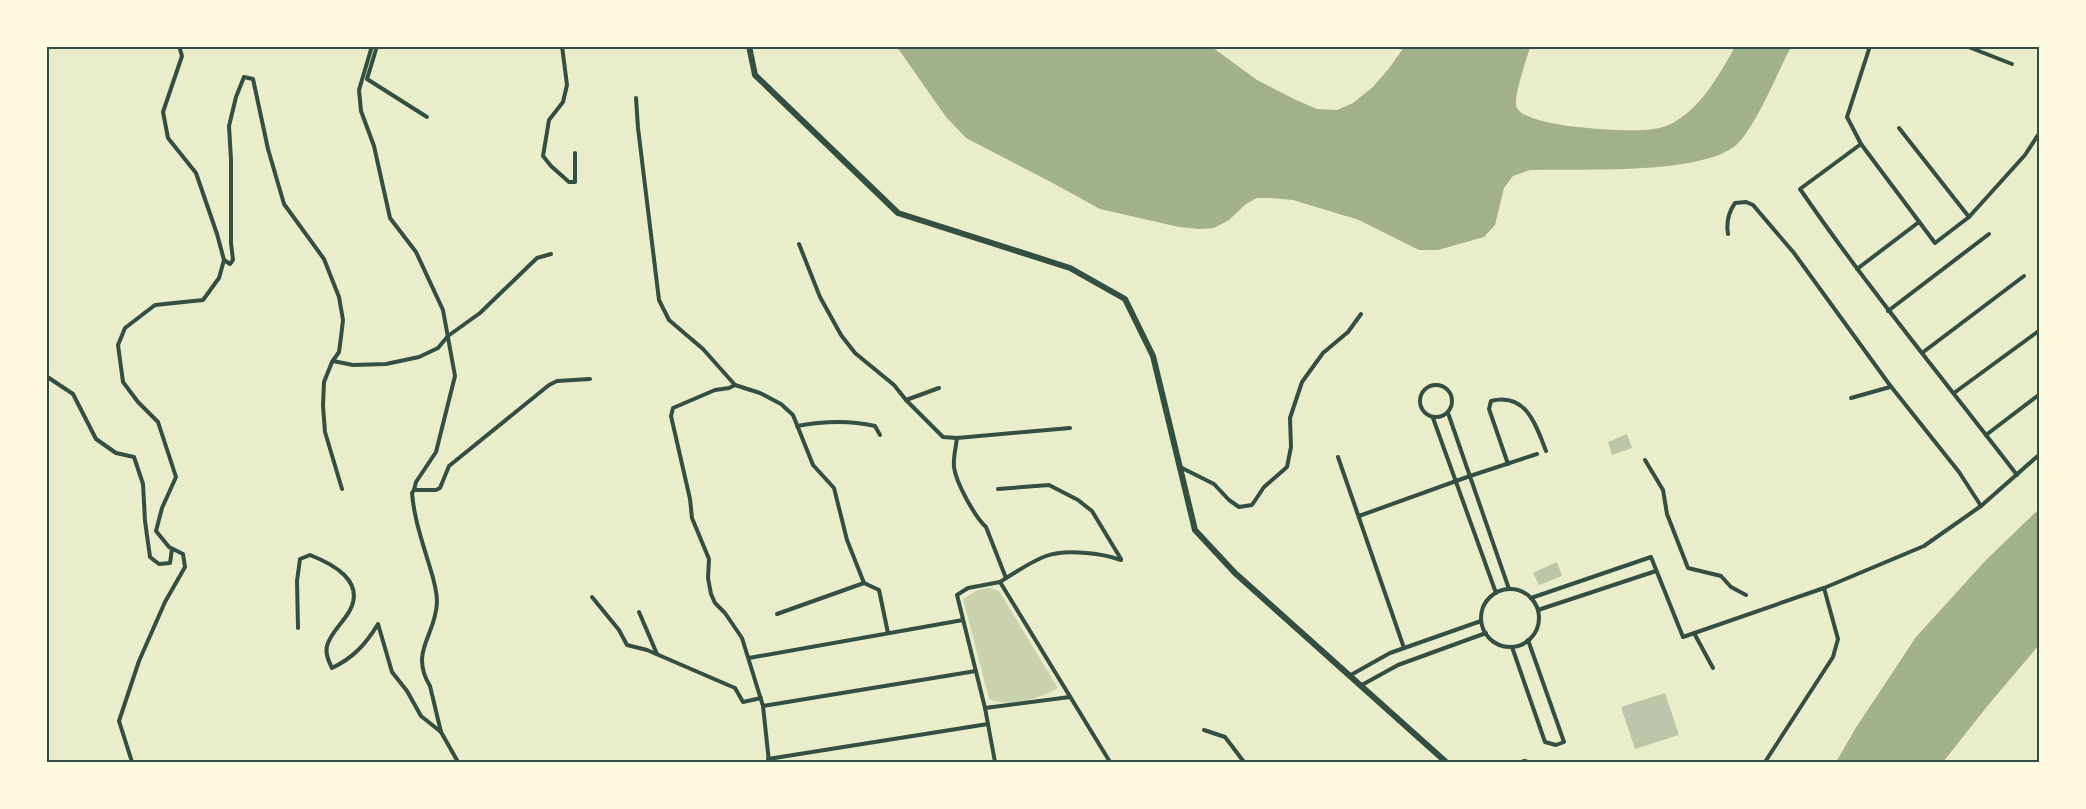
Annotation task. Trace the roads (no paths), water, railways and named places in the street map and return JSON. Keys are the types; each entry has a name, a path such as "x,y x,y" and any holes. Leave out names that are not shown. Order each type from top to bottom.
{"highway":[{"path":"749,46 755,75 898,213 1070,268 1125,299 1153,356 1195,530 1235,573 1348,677 1446,762"}],"street":[{"path":"132,762 119,721 139,661 165,602 185,567 183,554 168,547 156,531 162,508 176,477 158,422 138,402 123,382 118,345 125,328 155,305 203,300 219,278 224,260 196,173 168,138 163,112 182,56 179,46"},
{"path":"375,46 367,79 427,117"},
{"path":"375,46 359,90 361,111 374,146 390,218 416,252 441,304 455,376 436,452 416,482 412,493 414,514 437,600 436,615 420,657 426,680 430,686 441,732 458,762"},
{"path":"562,46 567,85 563,102 549,120 543,156 569,182 575,182 575,153"},
{"path":"1870,46 1847,117 1861,144 1935,243 1969,217 2025,155 2040,132"},
{"path":"1966,46 2012,64"},
{"path":"224,260 230,264 233,260 229,126 244,77 253,79 268,149 284,204 324,259 339,297 344,320 339,352 324,381 323,405 325,432 342,489"},
{"path":"636,98 660,300 669,320 703,349 735,385 760,393 781,404 793,415 813,465 834,488 847,540 864,584"},
{"path":"1899,128 1969,217"},
{"path":"1861,144 1800,189 1888,311 2017,475"},
{"path":"1728,234 1729,212 1735,203 1746,202 1753,205 1794,253 1891,387 1959,472 1982,506"},
{"path":"1857,269 1919,222"},
{"path":"1888,311 1989,234"},
{"path":"798,244 820,297 855,353 894,385 943,437 957,438 1070,428"},
{"path":"333,361 353,365 386,364 419,357 438,348 448,336 480,313 537,258 551,254"},
{"path":"1922,353 2024,276"},
{"path":"1180,467 1214,484 1239,507 1252,505 1264,487 1287,467 1291,447 1290,418 1302,382 1323,352 1348,332 1361,314"},
{"path":"1954,393 2040,330"},
{"path":"46,376 74,394 96,439 116,453 134,457 143,484 150,557 159,564 170,563 172,549"},
{"path":"414,490 440,488 449,466 549,385 557,381 590,379"},
{"path":"735,385 715,390 673,408 671,416 692,518 709,559 708,578 711,594 715,603 725,613 742,638 749,658 763,706 769,761 988,724"},
{"path":"1433,418 1448,413 1453,403 1450,392 1441,386 1430,386 1422,393 1420,403 1424,412 1433,418 1496,593"},
{"path":"1851,398 1891,387"},
{"path":"906,400 939,388"},
{"path":"1986,435 2040,394"},
{"path":"1508,464 1489,409 1491,401 1504,397 1516,402 1529,414 1546,452"},
{"path":"1448,413 1509,589"},
{"path":"797,426 822,422 855,422 875,426 880,435"},
{"path":"957,438 953,466 980,521 986,527 1006,578"},
{"path":"1359,516 1537,454"},
{"path":"1531,598 1652,557 1683,637 1824,588 1924,546 1982,506 2040,454"},
{"path":"1338,457 1404,648"},
{"path":"1645,460 1663,490 1670,522 1688,568 1721,576 1731,587 1746,595"},
{"path":"995,762 986,708 957,595 968,588 1000,582 1047,555 1075,552 1112,556 1121,560 1092,512 1060,490 1049,485 998,489"},
{"path":"298,628 297,581 300,559 310,555 337,568 349,579 355,596 350,611 327,645 328,659 332,668 346,661 360,649 378,624 392,672 407,691 421,716 441,732"},
{"path":"1538,610 1656,571"},
{"path":"1000,582 1110,762"},
{"path":"777,614 864,584 879,590 888,633"},
{"path":"1765,762 1833,657 1838,639 1824,588"},
{"path":"1509,589 1519,590 1531,598 1538,610 1539,620 1537,629 1528,640 1512,647 1497,644 1486,633 1481,621 1482,611 1485,603 1496,593 1509,589"},
{"path":"592,597 619,630 627,645 657,655 735,688 743,702 760,698"},
{"path":"639,612 657,655"},
{"path":"749,658 963,620"},
{"path":"1348,677 1390,653 1481,621"},
{"path":"1359,686 1398,665 1486,633"},
{"path":"1694,633 1713,668"},
{"path":"1512,647 1545,741 1556,745 1564,742 1528,640"},
{"path":"763,706 976,671"},
{"path":"986,708 1070,697"},
{"path":"1204,730 1225,737 1244,762"}]}
